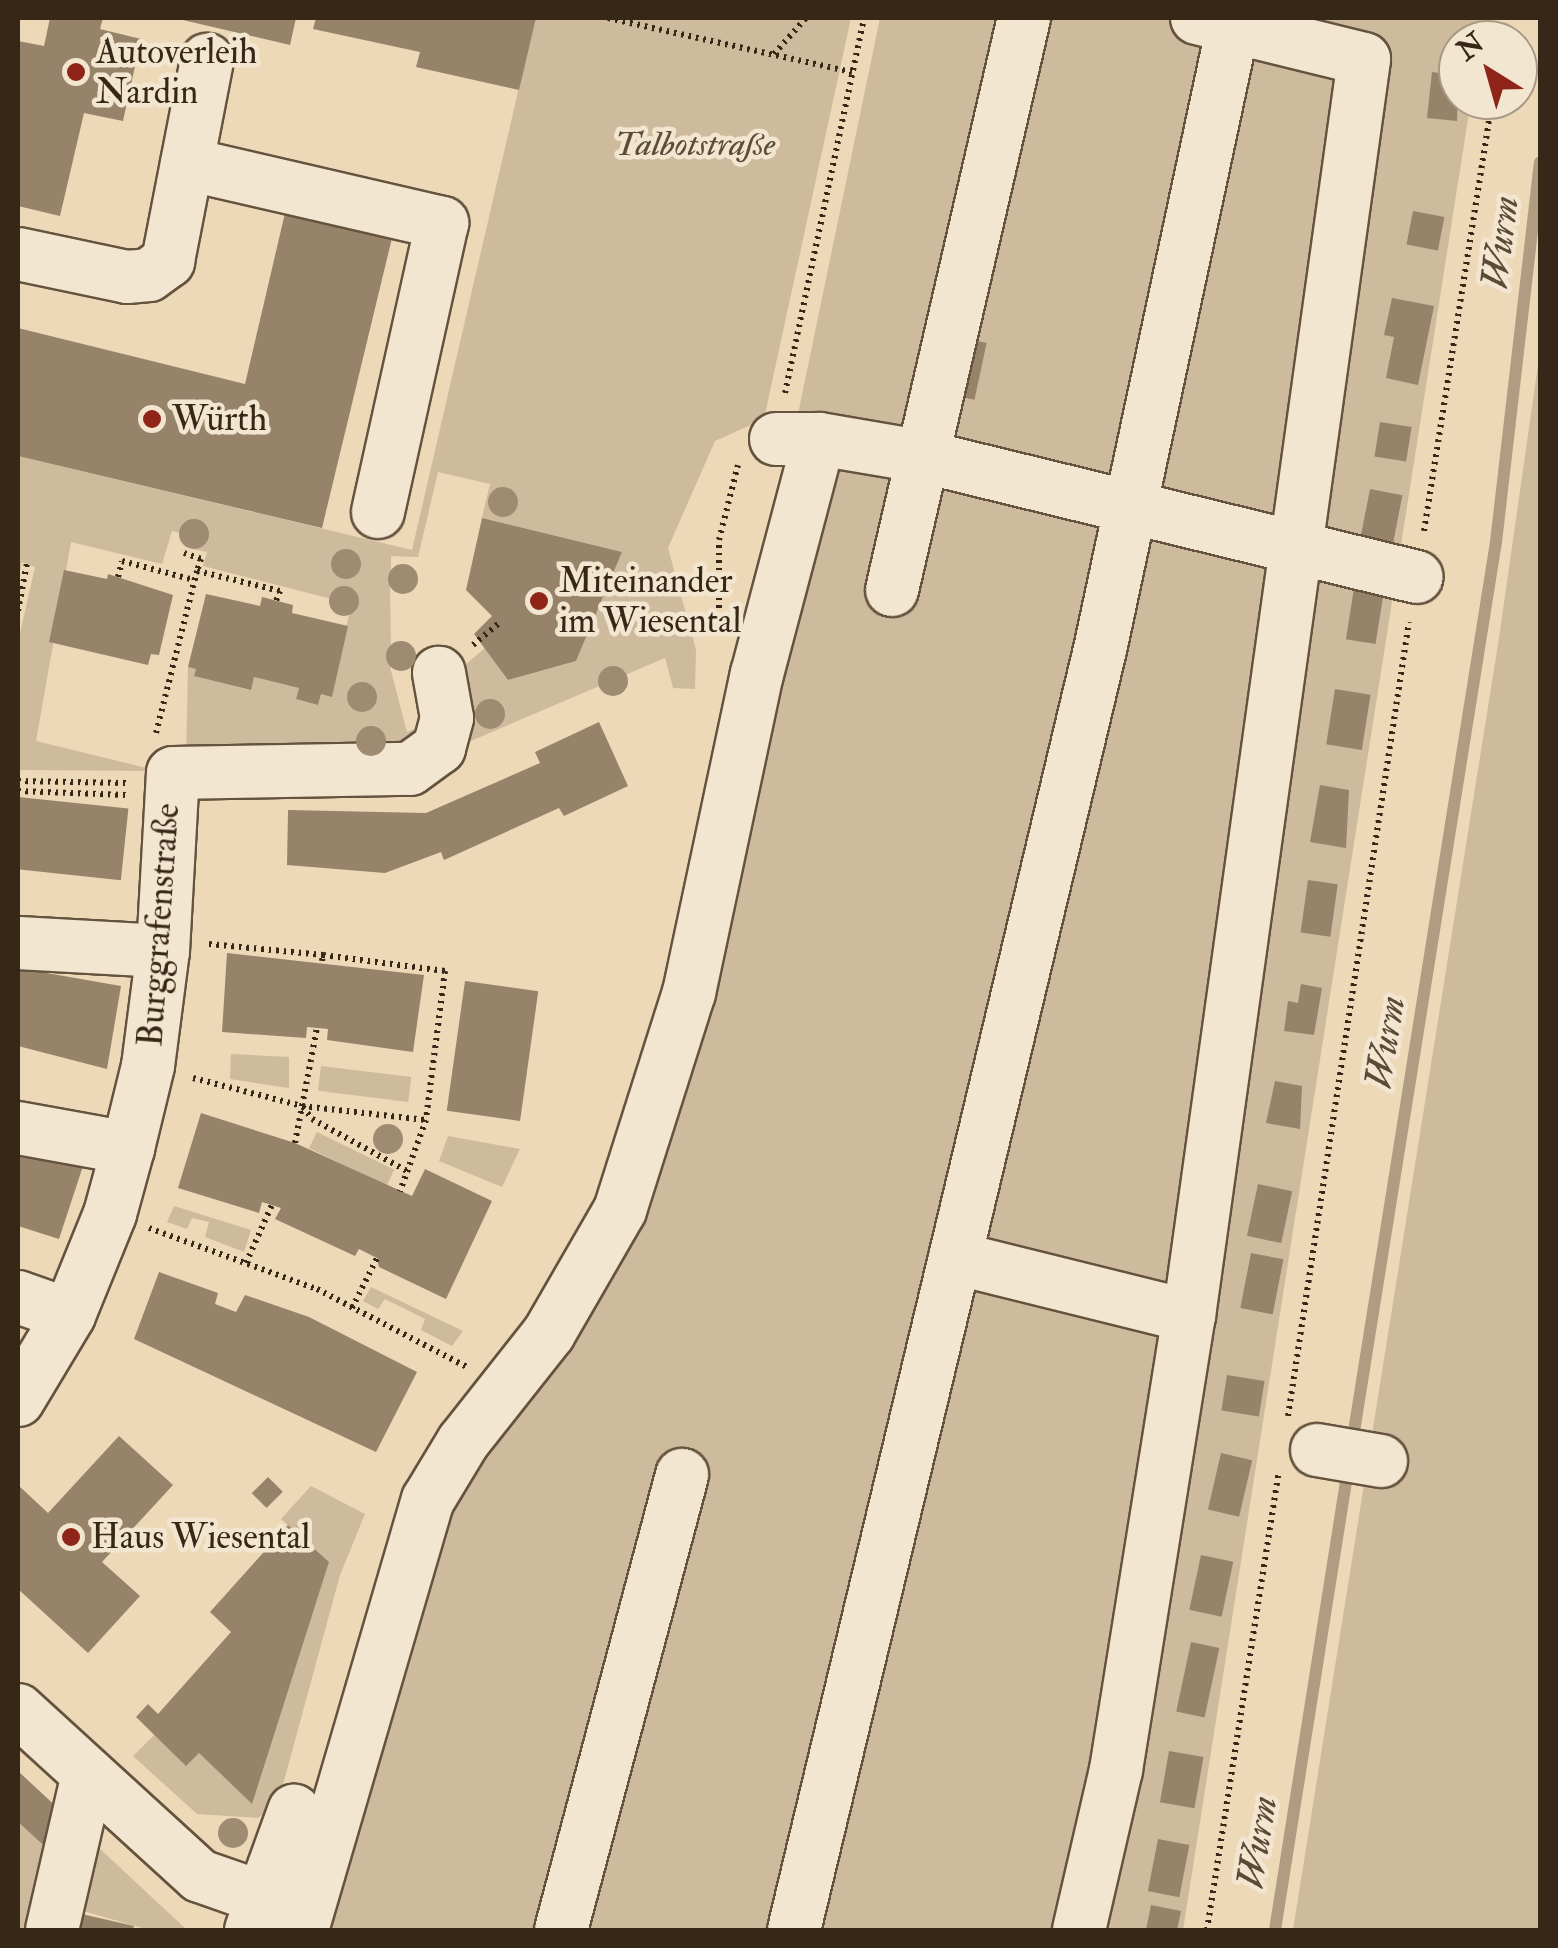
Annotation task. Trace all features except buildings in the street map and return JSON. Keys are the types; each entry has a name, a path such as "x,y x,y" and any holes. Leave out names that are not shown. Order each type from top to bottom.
{"street":[{"path":"892,590 1024,18"},
{"path":"794,1930 1129,512 1215,22 1364,59 1290,551 1189,1316 1116,1770 1079,1930"},
{"path":"18,254 127,277 150,276 168,261 207,60"},
{"path":"187,164 442,223 378,512"},
{"path":"302,1930 410,1542 428,1500 580,1284 626,1192 689,993 757,674 797,439 925,457 1129,512 1416,578"},
{"name":"Burggrafenstraße","path":"18,1400 68,1315 110,1214 148,1066 163,945 155,784 410,769 439,748 446,718 439,673"},
{"path":"18,943 163,945"},
{"path":"18,1128 128,1148"},
{"path":"955,1258 1189,1316"},
{"path":"18,1296 68,1315"},
{"path":"1295,1445 1381,1461"},
{"path":"561,1930 682,1476"},
{"path":"18,1710 200,1876 255,1914 294,1811"},
{"path":"52,1930 88,1774"}],"path":[{"path":"608,18 852,72"},
{"path":"773,54 806,18"},
{"path":"719,648 718,540 738,465 797,439 852,72 864,18"},
{"path":"1207,1930 1295,1445 1416,578 1489,120"},
{"path":"155,784 154,730 201,559 184,554"},
{"path":"118,576 122,561 194,580"},
{"path":"18,611 27,563"},
{"path":"197,571 280,591 276,601"},
{"path":"18,781 155,784"},
{"path":"18,791 155,784"},
{"path":"163,945 445,970 426,1120 400,1191"},
{"path":"295,1143 317,1028"},
{"path":"148,1066 302,1106 426,1120"},
{"path":"302,1106 312,1119 407,1171"},
{"path":"246,1263 272,1205"},
{"path":"110,1214 246,1263 352,1308 473,1371"},
{"path":"352,1308 378,1258"},
{"path":"464,1387 484,1355"}],"green space":[{"name":"Talbotstraße","path":"535,18 851,18 764,419 715,441 668,548 696,650 695,689 673,688 665,658 459,746 458,671 485,648 508,680 576,661 622,552 482,518 490,484 438,472 418,557 391,556 391,570 417,572 415,586 390,584 391,650 412,646 415,661 390,667 407,732 425,725 422,742 186,761 188,667 196,669 195,676 250,690 254,677 299,688 296,699 318,705 321,694 332,696 351,604 203,566 207,552 193,549 197,537 172,531 162,564 71,542 36,741 159,771 18,770 18,642 35,567 22,562 18,580 18,456 412,550"},
{"path":"880,18 1484,18 1438,20 1438,120 1468,120 1183,1930 278,1930 389,1536 410,1488 539,1307 597,1202 632,1117 751,641"},
{"path":"1540,351 1540,1930 1293,1930 1499,638"},
{"path":"231,1054 289,1057 289,1088 230,1079"},
{"path":"321,1066 411,1077 408,1102 318,1091"},
{"path":"317,1132 394,1170 386,1186 309,1148"},
{"path":"448,1136 520,1149 502,1187 439,1161"},
{"path":"174,1206 251,1230 244,1252 205,1237 209,1222 192,1218 187,1229 167,1222"},
{"path":"371,1287 463,1331 452,1346 421,1330 425,1319 385,1299 378,1309 363,1301"},
{"path":"311,1486 365,1514 340,1575 278,1803 258,1818 197,1814 133,1756 155,1734 199,1753 251,1803 329,1562 281,1519"},
{"path":"18,1822 52,1853 35,1930 18,1930"},
{"path":"83,1833 187,1930 149,1930 66,1906"}],"waterway":[{"name":"Wurm","path":"1352,1444 1496,542 1540,163"},
{"name":"Wurm","path":"1275,1930 1348,1469"}],"place":[{"name":"Autoverleih Nardin","path":"76,72"},
{"name":"Würth","path":"152,419"},
{"name":"Miteinander im Wiesental","path":"539,601"},
{"name":"Haus Wiesental","path":"71,1537"}]}
